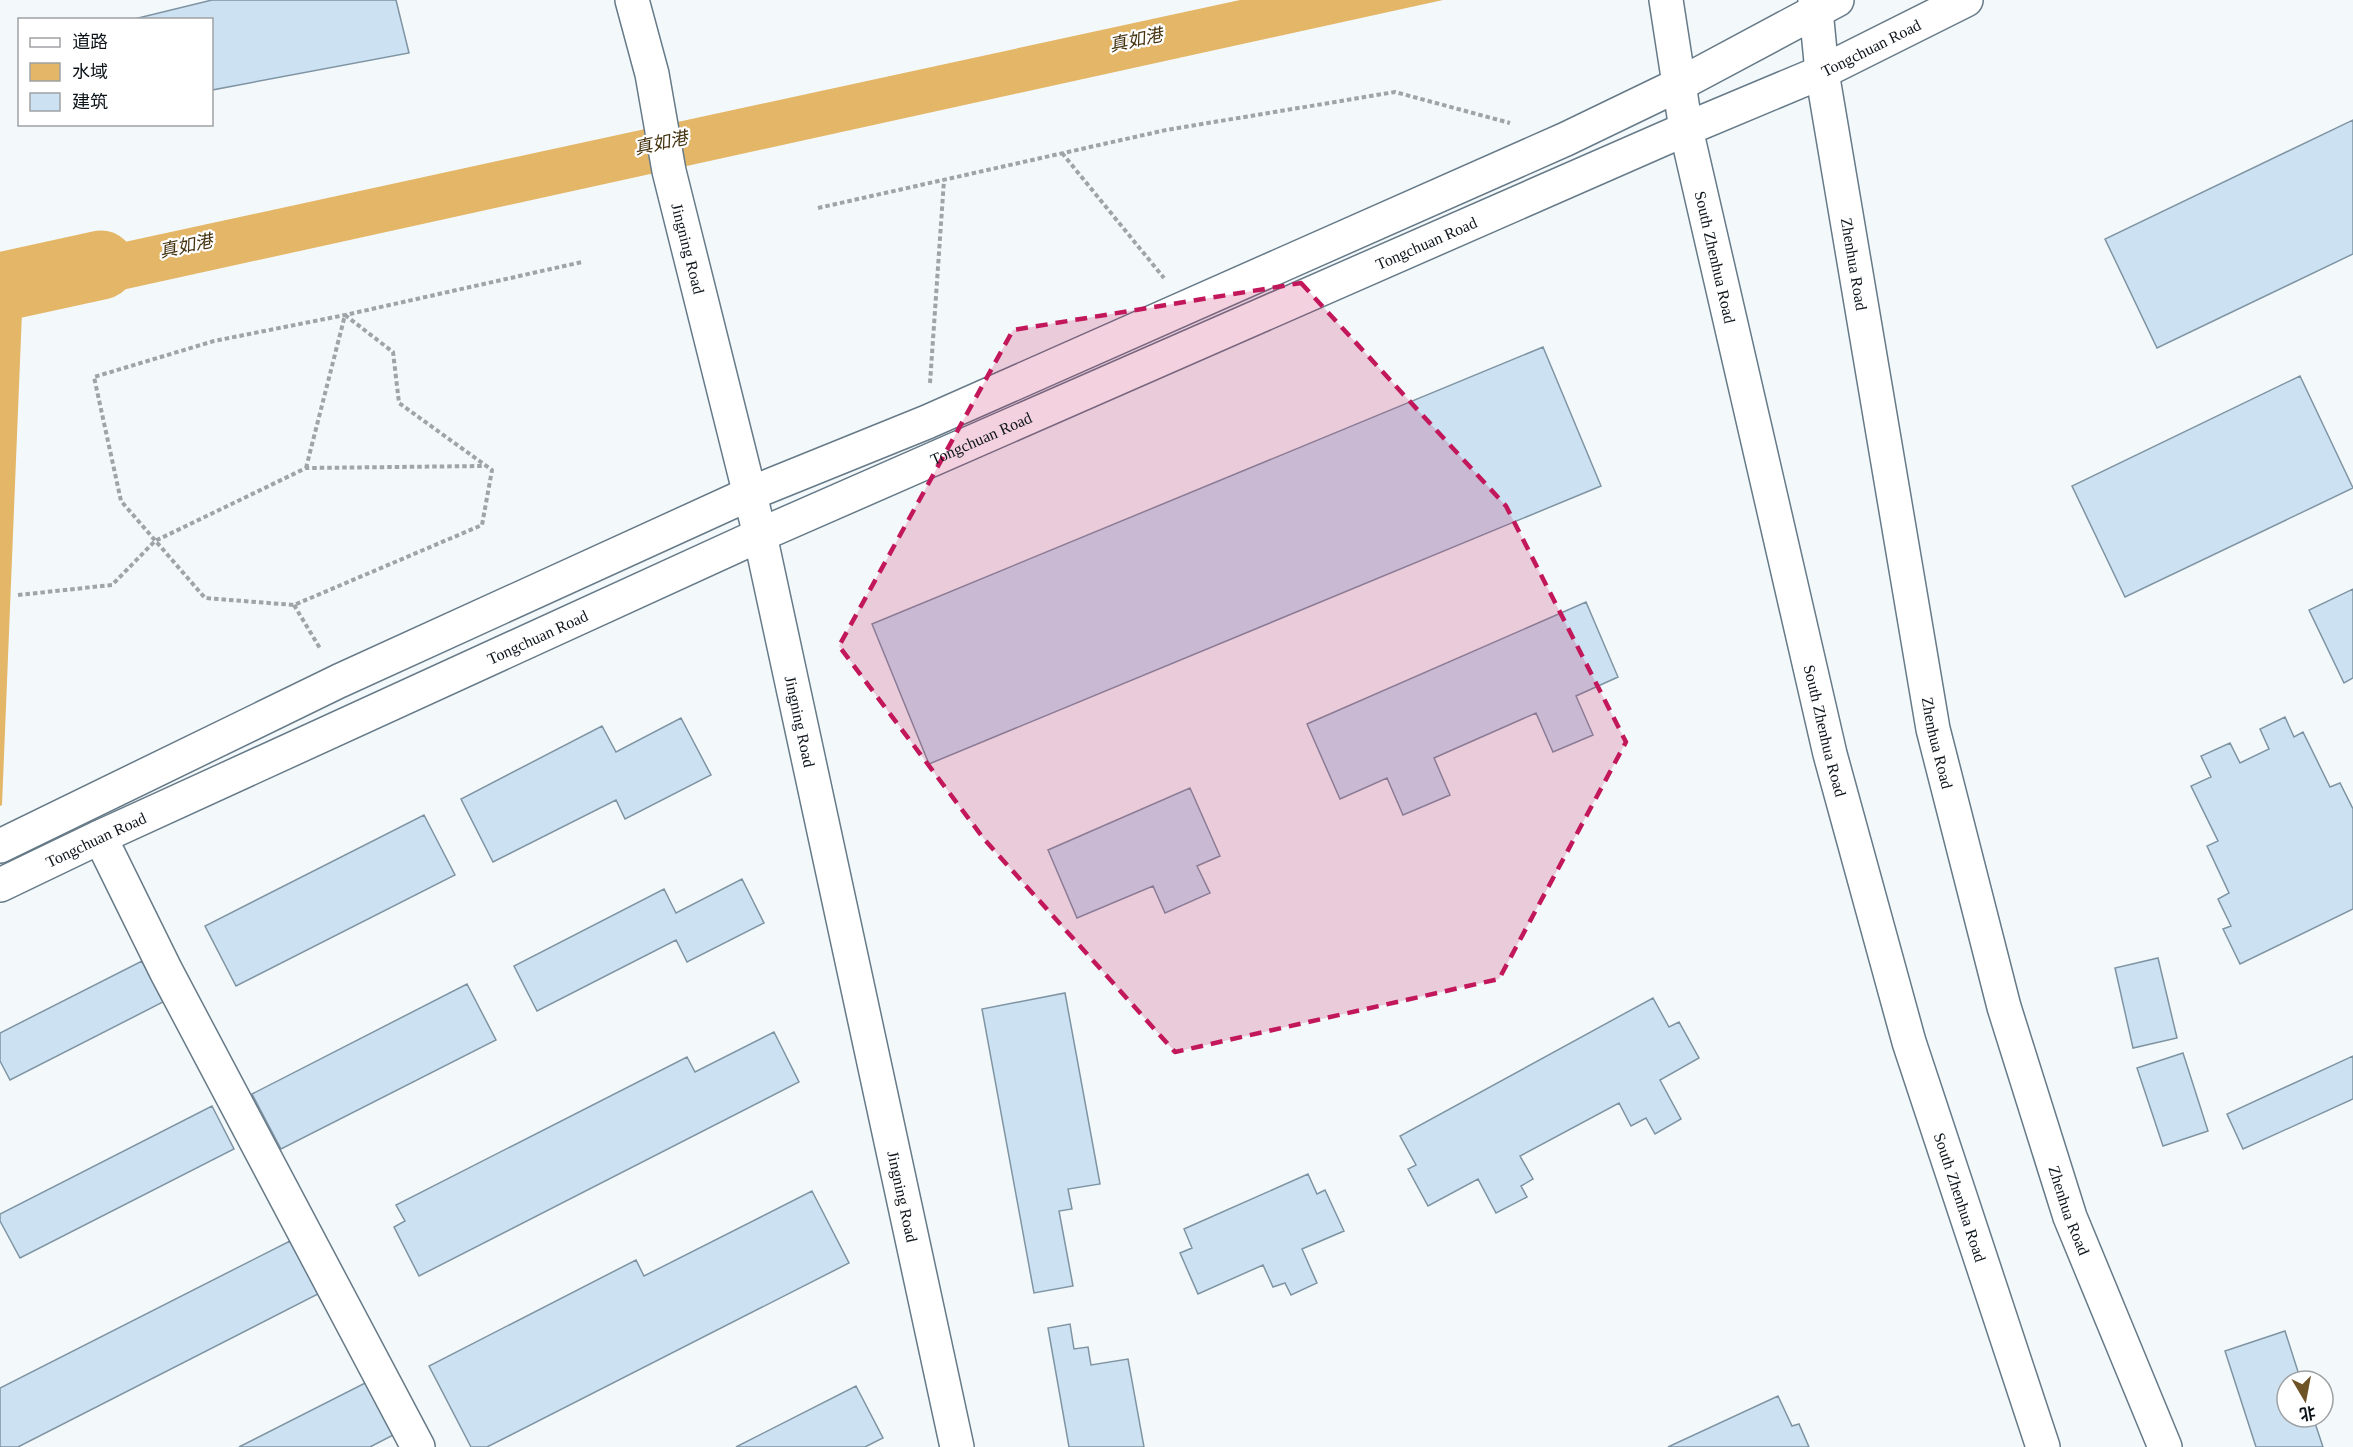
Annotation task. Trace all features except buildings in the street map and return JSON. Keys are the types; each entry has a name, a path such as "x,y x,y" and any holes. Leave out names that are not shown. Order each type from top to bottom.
{"main road":[{"name":"Jingning Road","path":"632,0 652,74 669,171 760,535 957,1447"},
{"name":"South Zhenhua Road","path":"1666,0 1686,129 1830,754 1909,1042 2043,1447"},
{"name":"Tongchuan Road","path":"0,885 760,535 1686,129 1822,72 1966,0"},
{"path":"0,846 339,681 749,494 927,422 1566,139 1680,84 1822,3"},
{"name":"Zhenhua Road","path":"1822,3 1822,72 1933,729 2004,1006 2070,1217 2165,1447"},
{"path":"100,837 166,971 418,1447"}],"path":[{"path":"818,208 1166,130 1395,92 1566,139"},
{"path":"1062,153 1187,307"},
{"path":"927,422 944,180"},
{"path":"345,315 393,352 399,403 492,470 482,525 294,604 205,598 121,501 94,376 214,340 345,315 582,262"},
{"path":"306,468 345,315"},
{"path":"18,595 112,585 155,541 306,468 486,466"},
{"path":"294,604 339,681"}],"highlighted area":[{"path":"1301,283 1506,506 1626,742 1499,979 1175,1052 984,839 839,646 1013,330"}],"water":[{"path":"1240,0 1443,0 22,312 2,805 0,806 0,313 21,312 0,269"}],"waterway":[{"name":"真如港","path":"0,287 101,265"}]}
